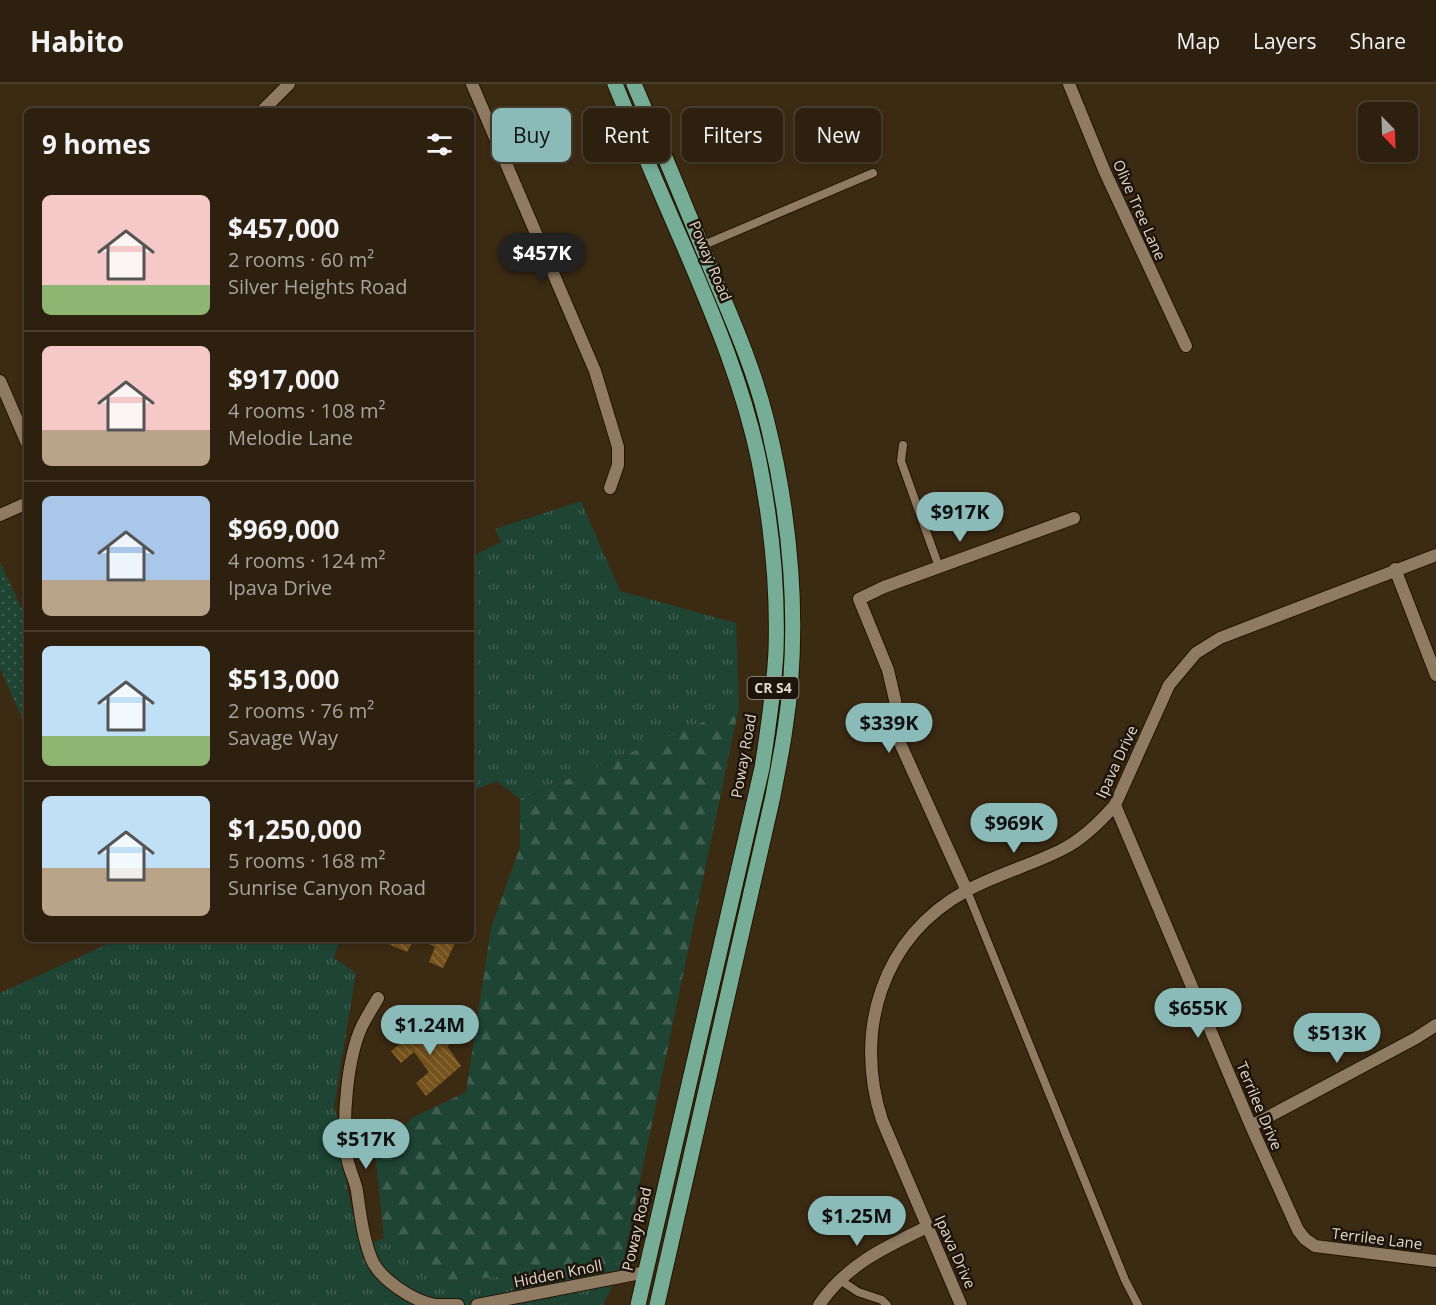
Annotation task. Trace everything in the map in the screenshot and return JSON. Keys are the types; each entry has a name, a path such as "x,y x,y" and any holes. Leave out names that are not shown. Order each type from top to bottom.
{"main road":[{"name":"Poway Road","path":"615,84 687,252 730,361 748,417 759,460 771,556 776,651 771,709 762,768 638,1305"},
{"name":"Poway Road","path":"634,84 750,367 778,473 792,604 786,728 773,796 657,1305"}],"street":[{"path":"265,108 289,84"},
{"path":"472,84 595,371 618,447 618,465 610,488"},
{"name":"Olive Tree Lane","path":"1069,84 1106,172 1186,346"},
{"path":"0,381 24,436"},
{"path":"0,515 24,504"},
{"path":"967,891 900,743 895,700 888,670 859,599 1074,518"},
{"name":"Ipava Drive","path":"962,1305 882,1120 874,1094 870,1041 874,1015 881,988 897,956 928,918 967,891 1064,849 1096,825 1115,805 1169,685 1196,653 1220,638 1436,555"},
{"path":"1395,570 1436,675"},
{"name":"Terrilee Drive","path":"1115,805 1251,1126 1298,1230 1315,1246"},
{"path":"378,998 361,1027 350,1066 347,1101 345,1128 347,1159 356,1187 361,1221 372,1260 386,1278 402,1292 435,1305 458,1305"},
{"path":"1251,1126 1416,1038 1436,1025"},
{"path":"819,1305 840,1280 875,1252 927,1227"},
{"name":"Terrilee Lane","path":"1315,1246 1436,1261"},
{"name":"Hidden Knoll","path":"477,1305 646,1272"}],"lane":[{"path":"687,252 873,173"},
{"path":"903,445 901,461 939,567"},
{"path":"967,891 1125,1280 1138,1305"},
{"path":"840,1280 858,1292 882,1300 887,1305"}],"green space":[{"path":"581,501 620,591 736,623 739,707 520,799 497,781 474,790 474,556 501,542 495,529"},
{"path":"0,562 24,614 24,723 0,668"},
{"path":"739,707 623,1262 435,1284 384,1238 375,1153 412,1118 466,1092 491,928 520,847 520,799"},
{"path":"112,942 339,942 334,958 356,973 334,1107 345,1142 347,1188 361,1248 384,1238 435,1284 623,1262 603,1305 0,1305 0,993"}],"building":[{"path":"384,942 412,942 407,952"},
{"path":"424,942 456,942 443,968 429,962 435,947"},
{"path":"427,1023 435,1034 442,1030 452,1043 447,1046 461,1066 426,1096 416,1083 429,1072 414,1052 401,1063 391,1051"}]}
